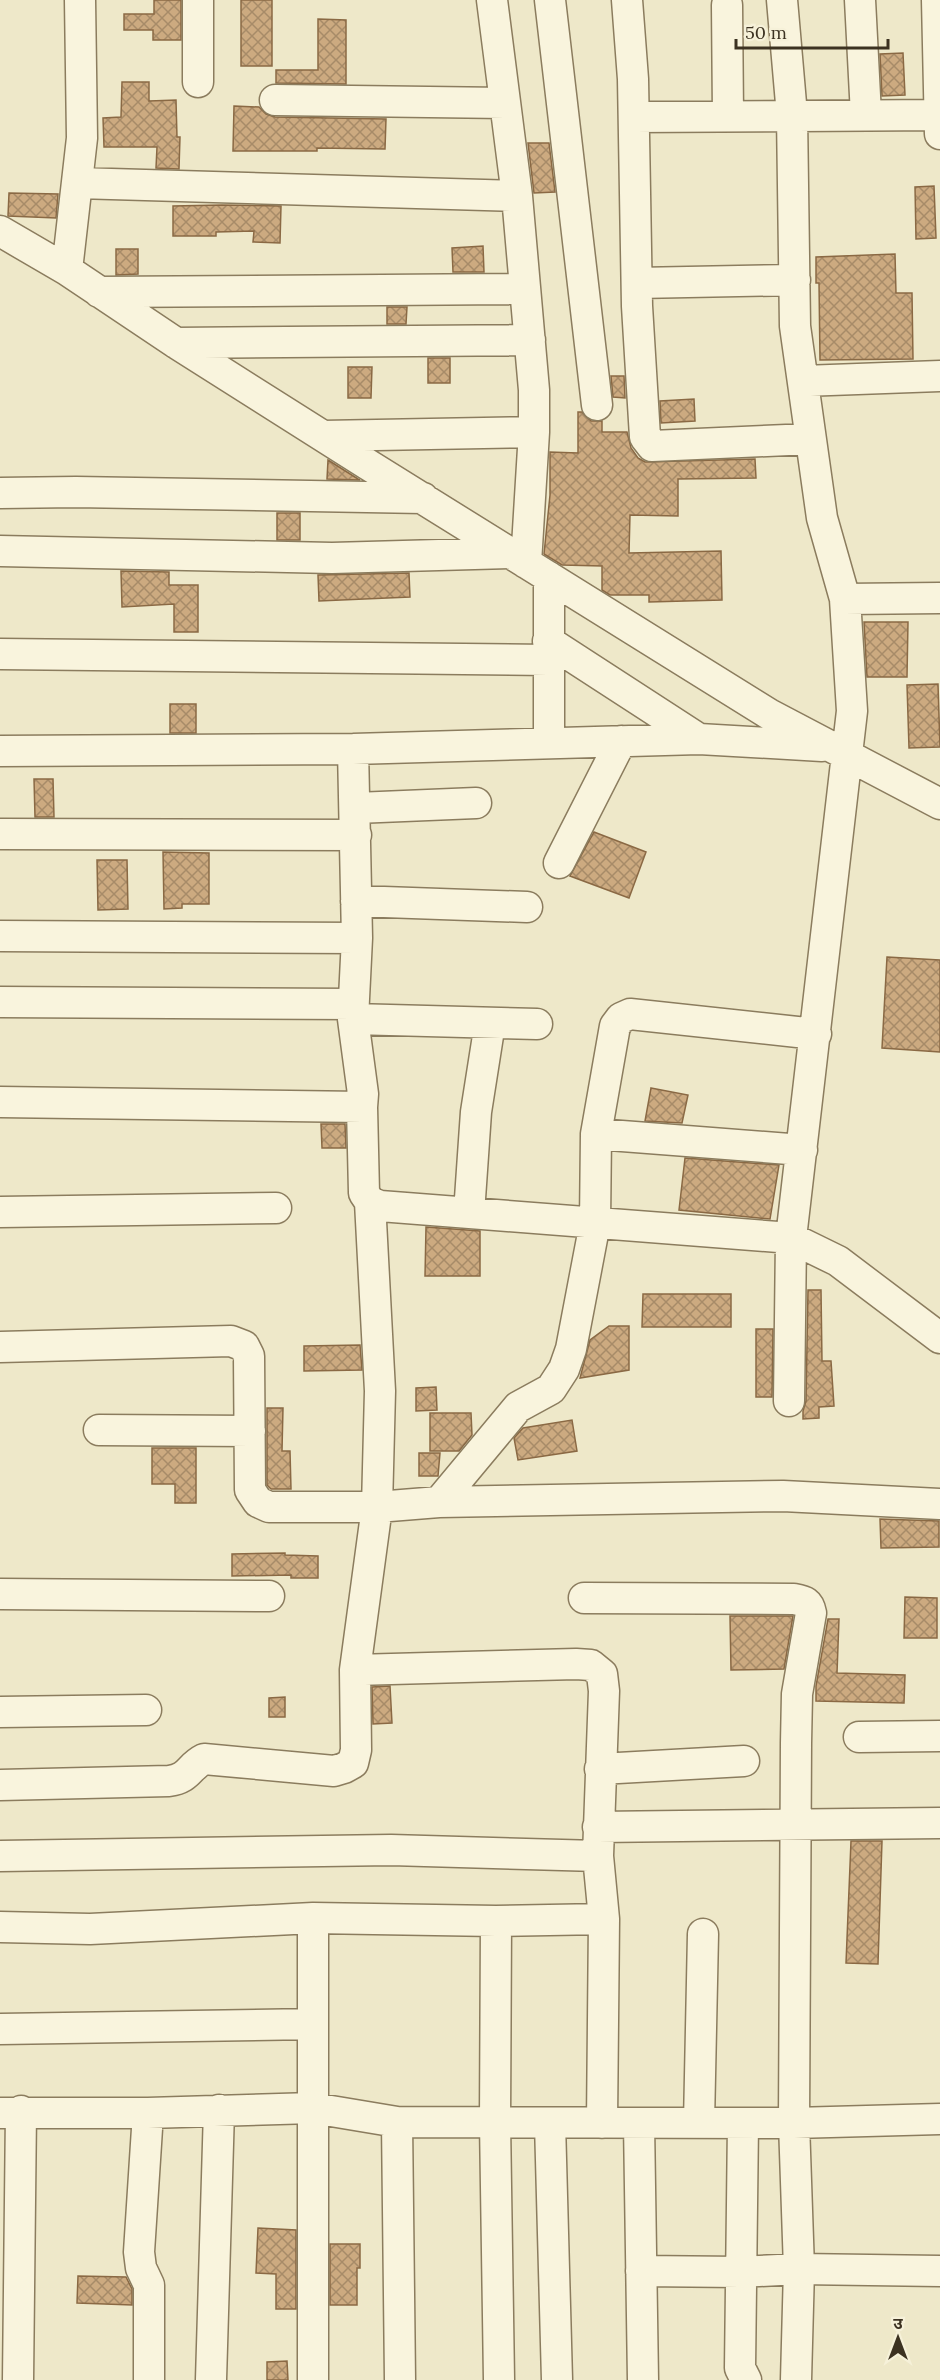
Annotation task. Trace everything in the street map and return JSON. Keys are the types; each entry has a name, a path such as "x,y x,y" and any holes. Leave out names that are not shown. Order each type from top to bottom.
{"street":[{"path":"67,270 82,138 80,0"},
{"path":"198,0 198,82"},
{"path":"492,0 517,196 530,340 534,432 528,564 548,650 549,742"},
{"path":"550,0 597,405"},
{"path":"627,0 634,117 637,282 645,437 652,446 810,439"},
{"path":"782,0 792,115 795,326 822,518 845,599 852,711 839,750 816,1034 791,1238 789,1401"},
{"path":"860,0 866,115"},
{"path":"634,117 866,115 940,124 937,0"},
{"path":"726,5 728,116"},
{"path":"275,100 505,103"},
{"path":"77,183 517,196"},
{"path":"0,231 67,270 176,343 323,436 769,714 940,804"},
{"path":"637,282 795,280"},
{"path":"99,292 525,289"},
{"path":"176,343 530,340"},
{"path":"802,381 940,376"},
{"path":"323,436 534,432"},
{"path":"0,493 76,492 423,498"},
{"path":"0,551 528,564"},
{"path":"845,599 940,598"},
{"path":"0,654 548,650 699,739"},
{"path":"0,751 353,749 699,739 839,750"},
{"path":"559,863 621,741"},
{"path":"0,1785 169,1781 188,1775 196,1763 204,1759 334,1771 354,1763 356,1750 355,1670 377,1508 380,1391 370,1202 364,1193 363,1094 353,1011 357,938 353,749"},
{"path":"0,834 356,821 476,803"},
{"path":"356,901 527,907"},
{"path":"0,936 357,938"},
{"path":"0,1002 353,1011 489,1023 537,1024"},
{"path":"439,1502 512,1413 518,1407 551,1389 564,1369 572,1349 595,1223 596,1134 615,1026 621,1018 630,1014 816,1034"},
{"path":"469,1213 476,1112 489,1023"},
{"path":"0,1102 362,1107"},
{"path":"596,1134 802,1150"},
{"path":"370,1202 380,1206 791,1238 838,1261 940,1338"},
{"path":"0,1212 276,1208"},
{"path":"0,1347 231,1341 244,1346 249,1356 250,1490 258,1502 268,1508 377,1508 439,1502 783,1496 940,1504"},
{"path":"99,1430 250,1431"},
{"path":"0,1594 269,1596"},
{"path":"584,1598 794,1599 804,1600 812,1613 797,1694 794,2123 799,2269 796,2380"},
{"path":"355,1670 591,1665 602,1674 604,1691 598,1842 604,1919 602,2123"},
{"path":"0,1712 146,1710"},
{"path":"859,1737 940,1736"},
{"path":"600,1769 744,1761"},
{"path":"0,1856 379,1850 598,1842 797,1824 940,1823"},
{"path":"0,1927 90,1929 313,1918 496,1922 604,1919"},
{"path":"313,1918 313,2380"},
{"path":"496,1922 495,2122 500,2380"},
{"path":"699,2123 703,1934"},
{"path":"0,2029 313,2024"},
{"path":"18,2380 11,2112 148,2112 312,2108 397,2122 794,2123 940,2119"},
{"path":"211,2380 219,2110"},
{"path":"148,2112 139,2252 141,2268 149,2285 149,2380"},
{"path":"397,2122 400,2380"},
{"path":"550,2123 557,2380"},
{"path":"639,2123 642,2380"},
{"path":"743,2123 740,2368 746,2380"},
{"path":"641,2271 740,2272 799,2269 940,2271"}],"building":[{"path":"154,0 181,0 181,40 153,40 153,30 124,30 124,14 154,14"},
{"path":"241,0 272,0 272,66 241,66"},
{"path":"318,19 346,20 346,84 276,83 276,70 318,70"},
{"path":"903,53 905,95 882,96 880,54"},
{"path":"122,82 149,82 149,101 176,100 177,137 180,137 179,169 156,168 157,147 104,147 103,118 121,117"},
{"path":"234,106 259,107 266,114 275,117 386,119 385,149 317,148 317,151 233,151"},
{"path":"528,143 549,143 555,192 534,193"},
{"path":"934,186 936,238 916,239 915,187"},
{"path":"9,193 58,194 56,218 8,216"},
{"path":"173,206 281,206 280,243 253,242 254,231 216,232 216,236 173,236"},
{"path":"483,246 484,272 453,272 452,248"},
{"path":"116,249 138,249 138,274 116,275"},
{"path":"895,254 896,293 912,293 913,359 820,360 819,283 816,283 816,257"},
{"path":"387,307 407,307 406,324 387,324"},
{"path":"428,358 450,358 450,383 428,383"},
{"path":"348,367 372,367 371,398 348,398"},
{"path":"611,376 624,376 625,398 613,397"},
{"path":"694,399 695,421 661,423 660,401"},
{"path":"578,412 582,412 591,421 602,421 602,432 627,432 631,448 638,458 645,462 755,459 756,478 678,479 678,516 630,515 629,553 721,551 722,600 649,602 649,595 610,595 602,590 602,566 562,565 544,554 550,495 550,452 578,453"},
{"path":"328,460 358,479 360,480 327,479"},
{"path":"277,513 300,513 300,540 277,540"},
{"path":"121,571 169,572 169,585 198,585 198,632 174,632 174,604 122,607"},
{"path":"409,573 410,597 319,601 318,575"},
{"path":"864,622 908,622 907,677 867,677"},
{"path":"938,684 940,747 909,748 907,685"},
{"path":"170,704 196,704 196,733 170,733"},
{"path":"34,779 53,779 54,817 35,817"},
{"path":"594,832 646,852 629,898 570,876"},
{"path":"163,852 209,853 209,904 182,904 182,908 164,909"},
{"path":"97,860 127,860 128,909 98,910"},
{"path":"887,957 940,960 940,1052 882,1048"},
{"path":"651,1088 688,1095 682,1123 645,1121"},
{"path":"321,1124 345,1124 346,1148 322,1148"},
{"path":"685,1158 779,1165 770,1219 679,1210"},
{"path":"426,1227 480,1231 480,1276 425,1276"},
{"path":"808,1290 821,1290 822,1361 831,1361 834,1406 819,1407 819,1418 803,1419 806,1401"},
{"path":"643,1294 731,1294 731,1327 642,1327"},
{"path":"609,1326 629,1326 629,1370 580,1378 590,1340"},
{"path":"756,1329 773,1329 772,1397 756,1397"},
{"path":"360,1345 362,1370 304,1371 304,1346"},
{"path":"436,1387 437,1410 416,1411 416,1388"},
{"path":"267,1408 283,1408 282,1451 290,1451 291,1489 271,1489 267,1485"},
{"path":"430,1413 471,1413 472,1435 459,1451 430,1451"},
{"path":"572,1420 577,1451 518,1460 514,1438 523,1428"},
{"path":"152,1448 196,1448 196,1503 175,1503 175,1484 152,1484"},
{"path":"419,1453 440,1453 438,1476 419,1476"},
{"path":"880,1519 939,1521 939,1547 881,1548"},
{"path":"285,1553 285,1555 318,1556 318,1578 291,1578 291,1575 232,1576 232,1554"},
{"path":"905,1597 937,1598 937,1638 904,1638"},
{"path":"730,1616 793,1616 784,1669 731,1670"},
{"path":"828,1619 839,1619 837,1673 905,1675 904,1703 816,1701 816,1686"},
{"path":"390,1686 392,1723 373,1724 372,1687"},
{"path":"285,1697 285,1717 269,1717 269,1698"},
{"path":"851,1841 882,1841 878,1964 846,1963"},
{"path":"258,2228 296,2230 296,2309 276,2309 276,2274 256,2273"},
{"path":"330,2244 360,2244 360,2268 357,2268 357,2305 330,2305"},
{"path":"78,2276 126,2277 132,2289 132,2305 77,2303"},
{"path":"287,2361 288,2380 267,2380 267,2362"}]}
